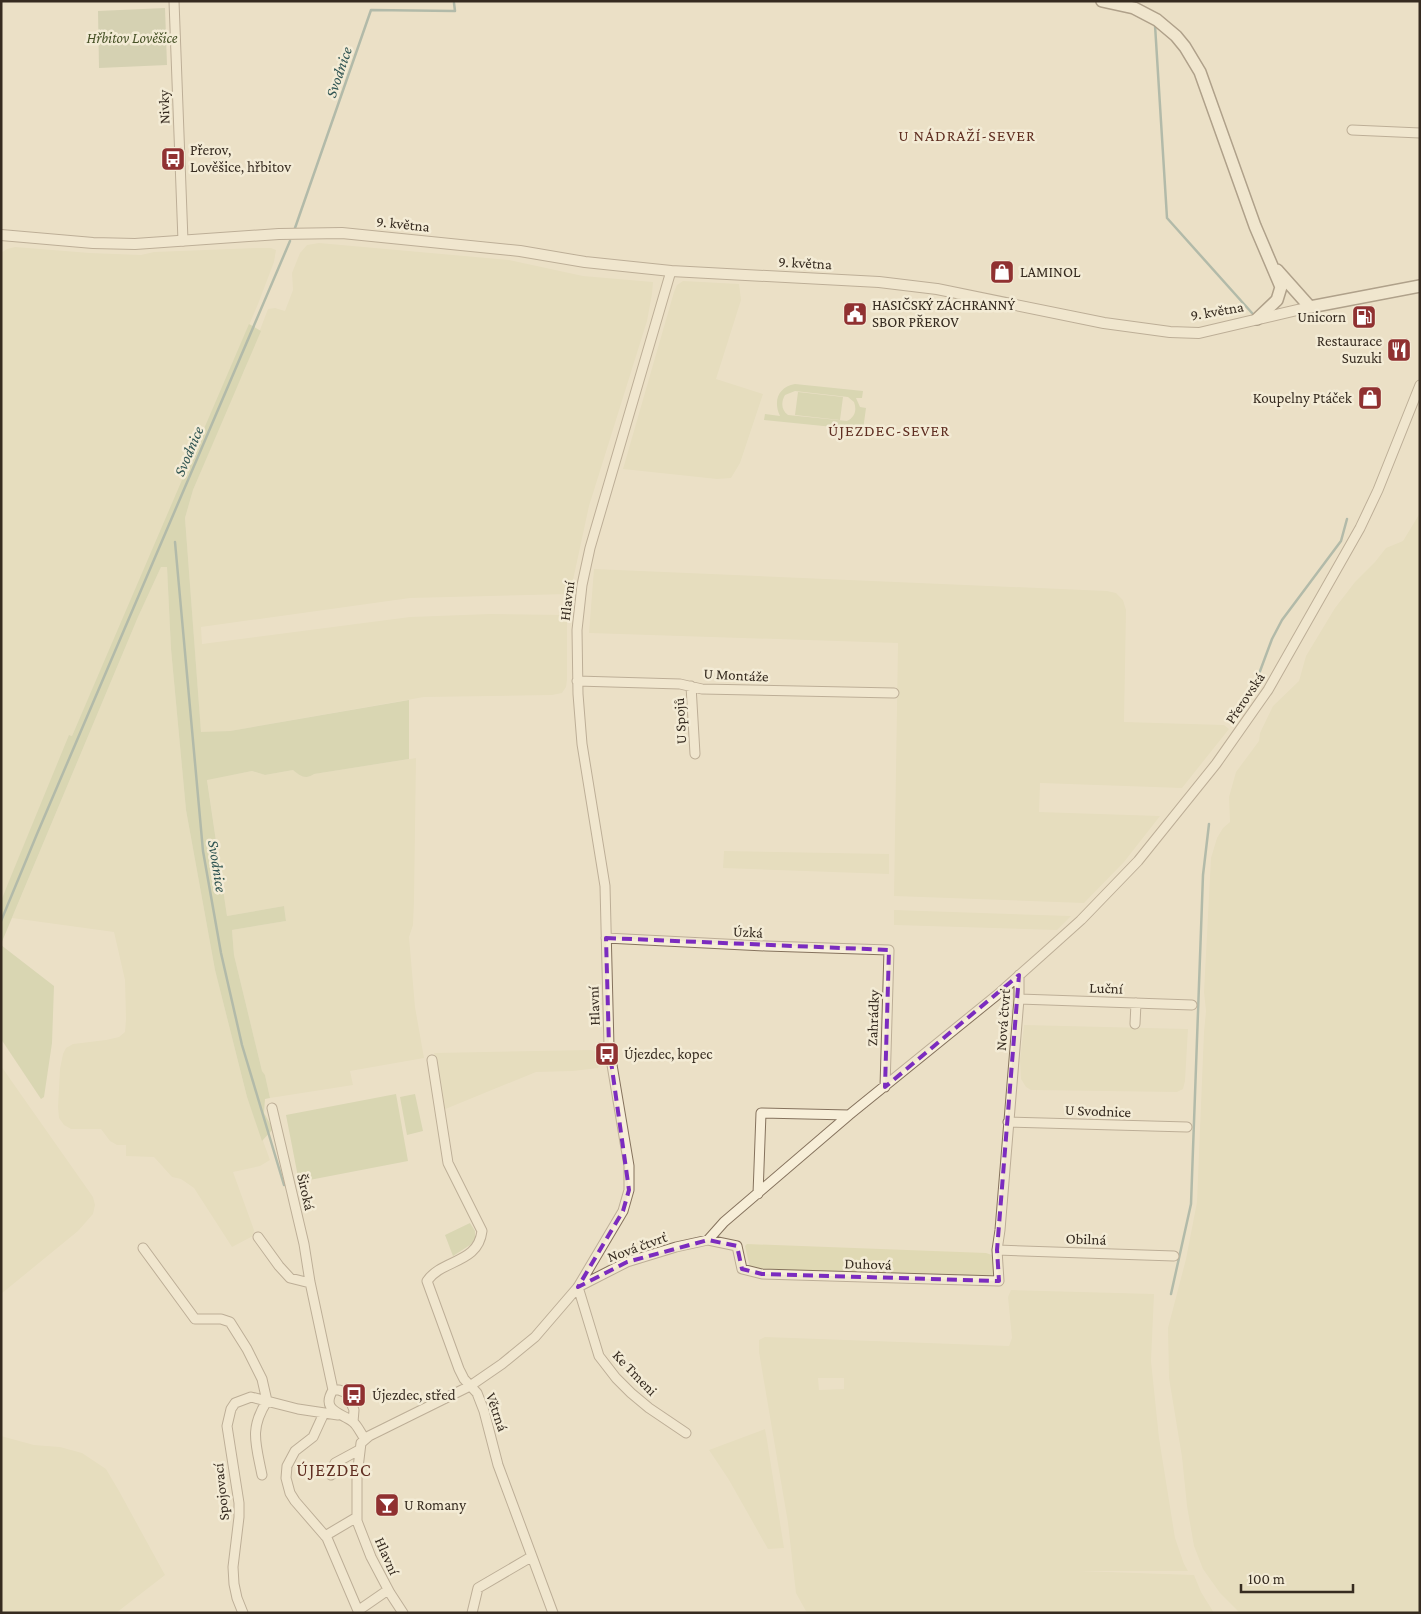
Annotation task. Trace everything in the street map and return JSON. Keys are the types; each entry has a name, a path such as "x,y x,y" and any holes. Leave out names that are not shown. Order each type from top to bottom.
{"main road":[{"path":"1102,1 1134,8 1167,27 1186,47 1202,79 1266,254 1279,283 1280,291 1274,305 1257,319"},
{"path":"1266,254 1279,272 1310,306"},
{"name":"9. května","path":"1310,306 1420,286"}],"street":[{"name":"Nivky","path":"174,1 183,242"},
{"path":"1352,130 1420,133"},
{"name":"9. května","path":"1,235 114,244 183,242 279,234 342,233 520,251 585,262 671,271 879,282 937,289 1104,323 1170,332 1200,333 1310,306"},
{"name":"Hlavní","path":"403,1613 388,1590 371,1557 357,1517 357,1476 361,1443 365,1439 470,1386 502,1364 535,1337 578,1287 623,1211 629,1190 629,1166 609,1047 605,886 582,744 577,682 577,630 582,585 590,548 671,271"},
{"name":"Přerovská","path":"1019,975 1081,920 1138,861 1216,764 1268,690 1360,528 1420,385"},
{"name":"U Montáže","path":"577,682 680,684 702,688 894,693"},
{"name":"U Spojů","path":"691,686 695,754"},
{"name":"Úzká","path":"606,938 889,950"},
{"name":"Zahrádky","path":"885,1087 889,950"},
{"name":"Nová čtvrť","path":"994,1282 999,1281 996,1250 1000,1230 1019,998 1019,975"},
{"name":"Nová čtvrť","path":"708,1240 724,1222 1019,975"},
{"name":"Luční","path":"1019,998 1192,1005"},
{"path":"1135,1024 1136,1003"},
{"name":"Větrná","path":"432,1060 448,1164 482,1231 481,1239 470,1254 432,1275 427,1281 459,1369 477,1393 484,1411 498,1465 553,1613"},
{"name":"Široká","path":"272,1108 304,1244 310,1283 333,1390 330,1393 329,1403 338,1415"},
{"path":"758,1194 761,1113 849,1116"},
{"name":"U Svodnice","path":"1008,1122 1187,1127"},
{"path":"258,1237 290,1278 310,1283"},
{"name":"Nová čtvrť","path":"578,1287 627,1262 646,1255 708,1240 737,1246 742,1268"},
{"path":"143,1248 195,1319 221,1318 230,1322 247,1349 262,1379 267,1401 256,1422 255,1442 262,1475"},
{"name":"Obilná","path":"996,1250 1174,1256"},
{"name":"Duhová","path":"742,1268 762,1274 994,1282"},
{"name":"Ke Tmeni","path":"578,1287 599,1356 616,1378 632,1393 649,1408 686,1433"},
{"path":"333,1390 347,1393 354,1410 354,1422 365,1439"},
{"name":"Spojovací","path":"243,1613 234,1584 233,1567 240,1517 227,1426 230,1409 235,1403 251,1397 298,1409 338,1415"},
{"path":"324,1413 313,1437 296,1451 287,1466 286,1478 290,1493 325,1536 359,1611 388,1590"},
{"path":"338,1415 354,1422"},
{"path":"331,1475 335,1463 359,1450"},
{"path":"325,1536 357,1517"},
{"path":"472,1613 478,1588 531,1557"}],"highlighted area":[{"path":"606,938 889,950 885,1087 1019,975 997,1250 999,1281 762,1274 742,1269 737,1246 708,1240 627,1262 578,1287 623,1211 629,1190 609,1047"}],"shaded area":[{"path":"319,243 509,260 583,276 653,282 647,321 589,506 570,594 410,598 201,627 202,644 410,617 490,614 567,615 567,680 566,687 562,693 552,695 424,697 230,731 201,733 185,518 193,490 245,369 268,309 275,308 285,311 293,290 292,273 300,253 307,245"},
{"path":"15,247 141,255 154,252 257,248 276,250 274,262 258,304 149,560 72,736 70,735 1,901 1,253"},
{"path":"683,281 739,284 741,300 716,379 763,394 740,463 731,478 717,479 623,469 674,292 677,285"},
{"path":"1420,513 1420,1613 1240,1613 1220,1593 1203,1569 1194,1546 1169,1378 1168,1328 1186,1259 1197,1202 1206,1011 1204,992 1211,858 1217,838 1223,828 1230,822 1229,797 1236,772 1259,741 1260,733 1273,706 1299,681 1306,656 1335,608 1355,582 1386,548 1403,541"},
{"path":"161,567 167,567 171,649 186,810 215,970 247,1097 270,1160 260,1166 233,1172 254,1230 253,1236 232,1247 194,1188 181,1179 172,1177 154,1157 126,1156 126,1145 117,1145 110,1141 101,1129 71,1129 64,1125 59,1118 60,1069 66,1048 73,1044 119,1037 125,1032 125,980 114,932 12,918 138,617"},
{"path":"594,569 1107,591 1116,593 1123,600 1126,610 1124,722 1224,725 1229,729 1182,788 1040,783 1039,812 1160,816 1124,862 1084,903 894,896 898,643 589,633"},
{"path":"416,758 414,901 413,925 409,937 415,1007 424,1058 350,1071 353,1085 270,1098 234,955 232,930 286,921 284,906 227,916 207,779 252,771 265,775 293,770 298,774 309,777 313,774"},
{"path":"724,851 889,854 889,874 723,868"},
{"path":"894,910 1071,916 1057,930 894,925"},
{"path":"1024,1025 1188,1029 1183,1089 1177,1092 1031,1090 1026,1087 1021,1079 1020,1060"},
{"path":"592,1050 601,1055 602,1060 598,1068 536,1072 443,1110 434,1053"},
{"path":"1,1066 93,1197 95,1205 93,1214 78,1231 1,1294"},
{"path":"747,1244 986,1253 992,1255 994,1272 993,1276 988,1279 750,1268 745,1246"},
{"path":"1011,1290 1154,1294 1151,1361 1159,1438 1175,1538 1188,1571 1078,1571 1194,1575 1201,1592 1214,1613 807,1613 796,1593 788,1523 759,1352 759,1340 765,1337 1009,1346 1012,1338 1008,1297","holes":["818,1378 844,1378 844,1389 819,1390"]},
{"path":"765,1429 784,1548 768,1549 729,1480 709,1450"},
{"path":"1,1436 34,1445 60,1447 82,1453 106,1469 165,1575 116,1613 1,1613"}],"green space":[{"name":"Hřbitov Lověšice","path":"165,8 167,65 99,68 98,11"},
{"path":"249,324 261,331 193,490 185,518 201,732 230,731 409,700 409,759 314,774 308,777 293,770 265,775 252,771 207,780 227,916 284,906 286,921 232,930 234,955 270,1098 265,1099 264,1113 273,1129 262,1141 247,1097 215,970 186,810 171,649 167,567 161,567 138,617 1,944 1,901 9,881 69,735 72,736"},
{"path":"795,384 863,391 862,398 856,398 860,407 866,408 863,430 764,420 765,414 780,416 777,405 778,396 784,388","holes":["795,391 848,397 854,402 855,410 854,415 847,421 788,415 782,406 785,395"]},
{"path":"798,392 843,397 840,420 795,415"},
{"path":"1,945 54,986 52,1043 44,1097 41,1099 1,1039"},
{"path":"396,1094 408,1161 299,1182 286,1115"},
{"path":"415,1094 423,1131 407,1135 400,1097"},
{"path":"470,1223 475,1231 475,1240 453,1256 445,1235"}],"waterway":[{"name":"Svodnice","path":"295,228 371,10 455,11 454,3"},
{"path":"1155,25 1167,218 1252,313"},
{"path":"1,921 290,241"},
{"path":"1253,690 1272,639 1282,620 1341,541 1347,519"},
{"name":"Svodnice","path":"175,542 203,851 221,953 242,1045 284,1185"},
{"path":"1171,1294 1191,1204 1203,875 1209,824"}],"place":[{"name":"Přerov, Lověšice, hřbitov","path":"173,159"},
{"name":"LAMINOL","path":"1002,272"},
{"name":"HASIČSKÝ ZÁCHRANNÝ SBOR PŘEROV","path":"855,314"},
{"name":"Unicorn","path":"1364,317"},
{"name":"Restaurace Suzuki","path":"1399,350"},
{"name":"Koupelny Ptáček","path":"1370,398"},
{"name":"Újezdec, kopec","path":"607,1054"},
{"name":"Újezdec, střed","path":"354,1395"},
{"name":"U Romany","path":"387,1505"}],"district":[{"name":"U NÁDRAŽÍ-SEVER","path":"967,135"},
{"name":"ÚJEZDEC-SEVER","path":"889,430"},
{"name":"ÚJEZDEC","path":"334,1470"}]}
